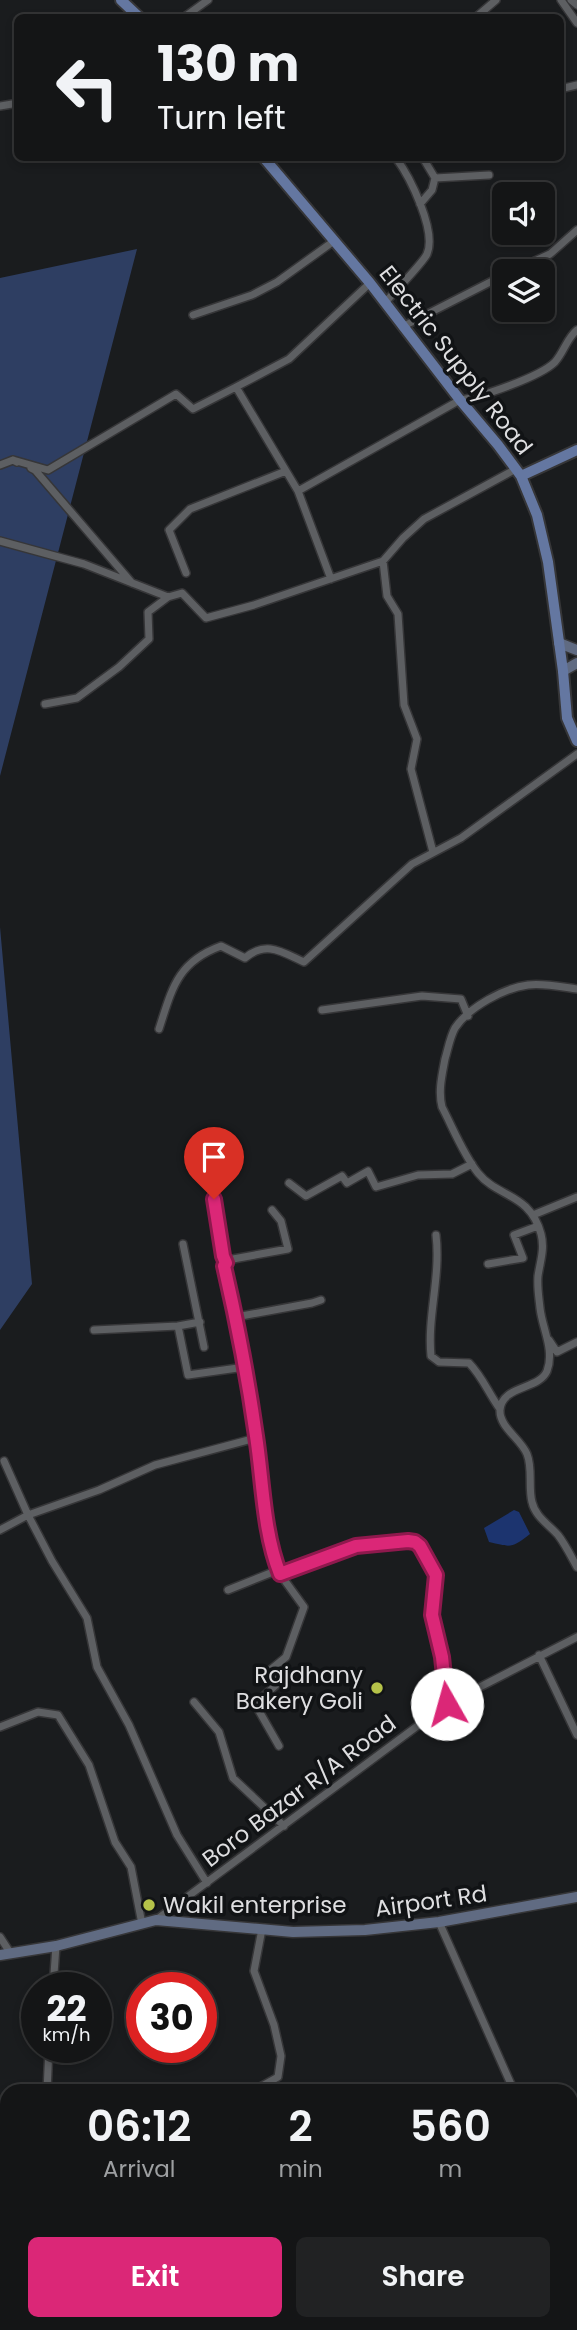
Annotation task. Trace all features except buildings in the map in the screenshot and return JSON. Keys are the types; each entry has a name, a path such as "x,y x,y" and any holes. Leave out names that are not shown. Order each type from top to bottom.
{"main road":[{"path":"121,0 136,14"},
{"name":"Electric Supply Road","path":"267,161 370,283 518,473 537,515 548,562 567,718 577,741"},
{"path":"518,473 577,450"},
{"path":"559,643 577,650"},
{"path":"563,671 577,663"},
{"name":"Airport Rd","path":"0,1955 56,1946 156,1920 293,1932 353,1930 439,1922 577,1897"}],"street":[{"path":"189,14 208,0"},
{"path":"480,14 496,0"},
{"path":"561,0 577,23"},
{"path":"571,0 577,5"},
{"path":"385,303 426,255 429,242 420,204 398,161"},
{"path":"420,204 432,190 435,178 426,161"},
{"path":"435,178 489,176"},
{"path":"539,259 550,254 577,230"},
{"path":"193,315 252,295 334,241"},
{"path":"402,327 492,281"},
{"path":"0,465 13,460 48,470 176,394 193,410 289,359 370,283"},
{"path":"298,491 460,400 476,398 537,373 555,362 577,330"},
{"path":"236,387 298,491 331,579"},
{"path":"13,460 35,470 132,583"},
{"path":"186,573 169,530 190,509 286,471"},
{"path":"45,704 77,698 118,667 149,639 148,612 168,597 182,593 206,618 254,605 383,561 424,519 518,473"},
{"path":"0,541 84,564 168,597"},
{"path":"383,561 387,596 398,614 404,705 417,738 411,769 433,852"},
{"path":"159,1029 174,982 201,953 221,946 245,958 255,949 275,949 304,962 412,864 461,838 577,754"},
{"path":"577,989 529,985 495,994 456,1027 449,1041 440,1098 480,1176 521,1202 533,1215 542,1236 543,1256 538,1287 541,1319 557,1352 577,1342"},
{"path":"322,1010 422,996 461,999 468,1016"},
{"path":"289,1183 306,1196 342,1176 347,1183 368,1171 376,1187 418,1175 452,1174 472,1164"},
{"path":"533,1215 577,1197"},
{"path":"214,1199 226,1263 224,1266 245,1367 266,1520 279,1572 304,1607 286,1657 269,1671 276,1685 255,1704 279,1746"},
{"path":"226,1263 233,1259 288,1249 281,1221 272,1210"},
{"path":"488,1264 523,1258 514,1235 538,1226"},
{"path":"436,1235 439,1260 429,1339 431,1356 439,1362 469,1363 479,1373 500,1409 511,1436 519,1440 528,1456 532,1503 538,1516 559,1536 577,1567"},
{"path":"183,1244 204,1347"},
{"path":"236,1317 321,1300"},
{"path":"94,1330 200,1322"},
{"path":"178,1325 188,1375 245,1367"},
{"path":"500,1409 505,1397 539,1380 547,1371 549,1340"},
{"path":"0,1530 28,1515 99,1490 155,1465 256,1438"},
{"path":"4,1461 52,1561 87,1619 97,1667 129,1725 177,1835 207,1883"},
{"path":"228,1590 356,1546 415,1542 436,1575 432,1615 442,1657 447,1704"},
{"name":"Boro Bazar R/A Road","path":"156,1920 447,1704 577,1637"},
{"path":"539,1655 577,1735"},
{"path":"194,1702 219,1732 233,1778 284,1826"},
{"path":"0,1727 38,1712 58,1715 89,1765 115,1842 131,1867 142,1924"},
{"path":"439,1922 511,2084"},
{"path":"262,1930 254,1971 274,2025 281,2056 278,2077 268,2084"},
{"path":"0,1937 11,1954"},
{"path":"54,1972 56,1946"},
{"path":"47,2084 48,2063"}],"shaded area":[{"path":"137,249 0,776 0,278"},
{"path":"0,927 32,1284 0,1330"},
{"path":"514,1510 519,1512 530,1534 511,1546 489,1542 484,1528"}],"place":[{"name":"Rajdhany Bakery Goli","path":"377,1688"},
{"name":"Wakil enterprise","path":"149,1905"}],"route":[{"path":"214,1199 254,1421 266,1520 278,1570 280,1574 356,1546 415,1542 436,1575 432,1615 442,1657 447,1704"}]}
